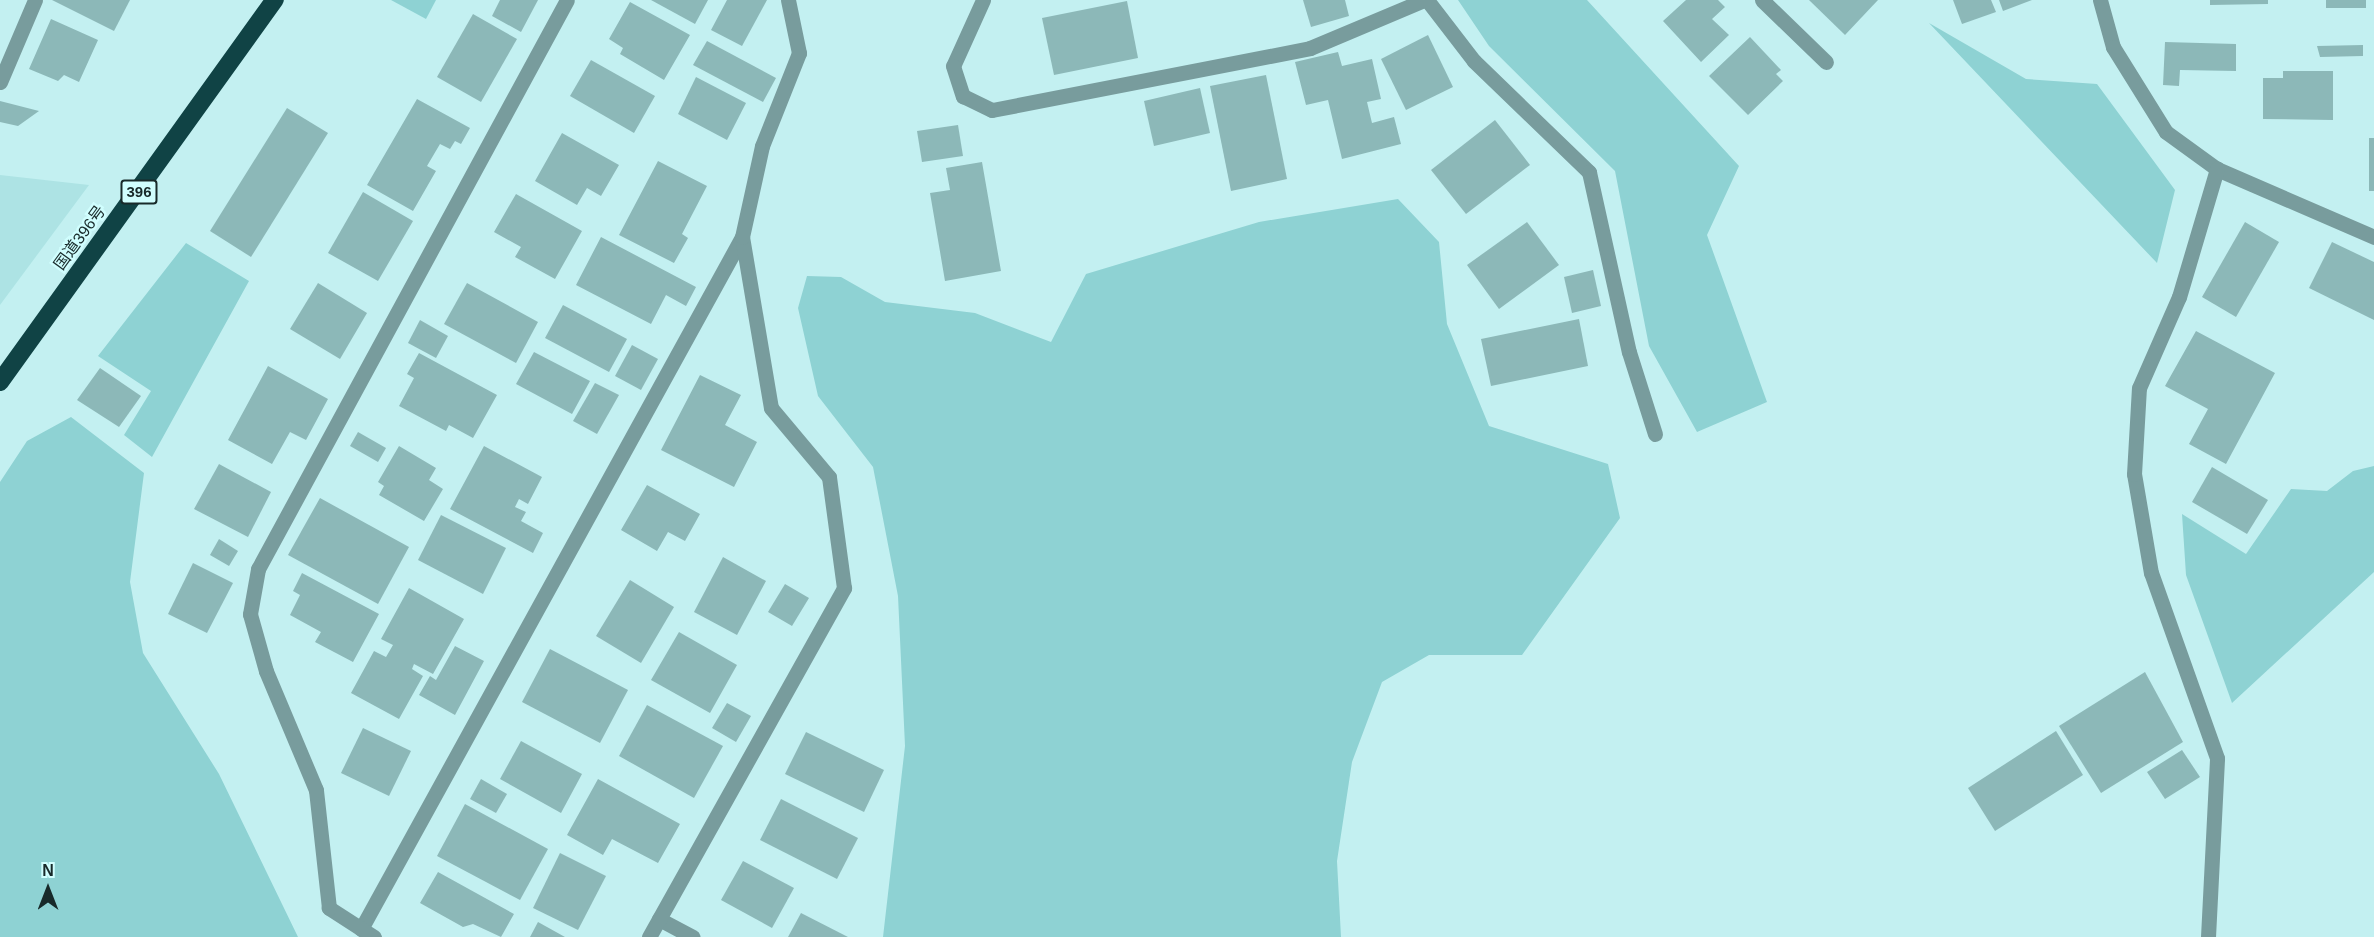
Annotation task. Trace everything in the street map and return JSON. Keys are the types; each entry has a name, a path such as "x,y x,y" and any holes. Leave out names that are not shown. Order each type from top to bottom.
{"highway":[{"name":"国道396号","path":"0,382 275,0"}],"street":[{"path":"0,82 34,0"},
{"path":"567,0 258,569 250,614 266,671 316,790 329,908 367,933 742,237 762,147 799,53 788,0"},
{"path":"983,0 953,66 963,96 992,110 1310,48 1426,0 1474,61 1589,172 1629,352 1655,434"},
{"path":"1762,0 1826,62"},
{"path":"2100,0 2114,47 2166,132 2217,170 2374,237"},
{"path":"2208,937 2217,758 2151,573 2134,474 2139,388 2179,297 2217,170"},
{"path":"649,937 844,588 829,477 771,408 742,237"},
{"path":"659,919 693,937"}],"shaded area":[{"path":"391,0 436,0 426,19"},
{"path":"1458,0 1587,0 1739,166 1707,235 1767,402 1697,432 1649,346 1615,171 1489,46"},
{"path":"1929,23 2026,79 2097,84 2175,190 2157,263"},
{"path":"0,175 89,185 0,305"},
{"path":"1398,199 1439,242 1447,324 1489,426 1608,464 1620,518 1522,655 1429,655 1382,682 1352,762 1337,861 1341,937 883,937 905,746 898,596 873,467 818,396 798,308 807,276 841,277 885,302 975,313 1051,342 1086,274 1259,222"},
{"path":"186,243 249,281 152,457 124,435 151,391 98,356"},
{"path":"71,417 144,473 130,582 143,653 219,774 298,937 0,937 0,482 27,441"},
{"path":"2374,466 2374,572 2232,703 2186,575 2182,514 2246,554 2291,489 2327,491 2353,471"}],"building":[{"path":"52,0 130,0 114,31"},
{"path":"500,0 538,0 521,32 492,16"},
{"path":"651,0 708,0 695,24"},
{"path":"727,0 767,0 742,46 711,30"},
{"path":"1303,0 1345,0 1349,16 1311,27"},
{"path":"1686,0 1718,0 1725,7 1712,19 1729,35 1701,62 1663,21"},
{"path":"1809,0 1878,0 1845,35"},
{"path":"1953,0 1991,0 1996,12 1962,24"},
{"path":"1999,0 2032,0 2003,11"},
{"path":"2210,0 2268,0 2268,4 2210,5"},
{"path":"2326,0 2366,0 2366,8 2326,8"},
{"path":"1127,1 1138,58 1054,75 1042,18"},
{"path":"630,2 690,35 664,80 620,54 623,48 609,39"},
{"path":"473,14 517,39 481,102 437,77"},
{"path":"51,19 98,40 79,82 64,75 58,81 29,69"},
{"path":"1428,35 1453,87 1406,110 1381,59"},
{"path":"1750,37 1781,70 1776,74 1783,81 1748,115 1709,76"},
{"path":"707,41 776,78 763,102 693,65"},
{"path":"2165,42 2236,44 2236,71 2180,70 2179,86 2163,85"},
{"path":"2363,45 2363,56 2320,57 2317,46"},
{"path":"1338,52 1342,66 1372,59 1381,99 1367,102 1372,123 1394,117 1401,144 1342,159 1328,100 1306,105 1295,62"},
{"path":"591,60 655,96 634,133 570,96"},
{"path":"2283,71 2333,71 2333,120 2263,119 2263,78 2283,78"},
{"path":"1266,75 1287,179 1231,191 1210,86"},
{"path":"696,77 746,103 727,140 678,114"},
{"path":"1200,88 1210,133 1154,146 1144,101"},
{"path":"417,99 470,128 461,144 455,141 450,149 440,144 427,166 436,171 413,211 367,185"},
{"path":"0,101 39,111 18,126 0,122"},
{"path":"287,108 328,133 251,257 210,231"},
{"path":"1495,120 1530,165 1466,214 1431,170"},
{"path":"958,125 963,156 922,162 917,131"},
{"path":"562,133 619,165 601,196 587,188 577,205 535,181"},
{"path":"2369,138 2374,138 2374,191 2369,191"},
{"path":"658,161 707,186 682,234 688,238 674,263 619,235"},
{"path":"982,162 1001,271 945,281 930,193 950,190 946,168"},
{"path":"363,192 413,221 378,281 328,253"},
{"path":"516,194 582,231 555,279 515,257 521,247 494,232"},
{"path":"1527,222 1559,265 1499,309 1467,265"},
{"path":"2245,222 2279,242 2236,317 2202,297"},
{"path":"601,237 696,287 686,306 666,295 651,324 576,285"},
{"path":"2332,242 2374,262 2374,320 2309,288"},
{"path":"1593,270 1601,306 1572,313 1564,277"},
{"path":"318,283 367,313 340,359 290,329"},
{"path":"467,283 538,322 516,363 444,324"},
{"path":"563,305 627,339 609,372 545,338"},
{"path":"1579,319 1588,366 1491,386 1481,339"},
{"path":"420,320 448,336 436,358 408,343"},
{"path":"2196,331 2275,373 2226,464 2189,444 2208,409 2165,386"},
{"path":"632,345 658,359 641,390 615,376"},
{"path":"534,352 590,381 572,414 516,384"},
{"path":"419,353 497,395 473,438 449,425 446,431 399,406 414,378 407,374"},
{"path":"268,366 328,399 306,440 290,432 272,464 228,440"},
{"path":"100,368 141,396 119,427 77,400"},
{"path":"700,375 741,395 725,425 757,442 734,487 661,450"},
{"path":"595,383 619,395 597,434 573,421"},
{"path":"358,432 386,448 378,462 350,446"},
{"path":"399,446 436,468 429,480 443,489 424,521 379,495 384,486 378,482"},
{"path":"484,446 542,477 528,504 519,499 515,507 526,512 521,521 543,533 533,553 450,509"},
{"path":"219,464 271,492 248,537 194,509"},
{"path":"2212,467 2268,500 2247,534 2192,502"},
{"path":"647,485 700,514 685,541 668,532 657,551 621,530"},
{"path":"320,498 409,547 378,604 288,555"},
{"path":"441,515 506,548 483,594 418,560"},
{"path":"219,539 238,551 229,566 210,555"},
{"path":"723,557 766,581 737,635 694,612"},
{"path":"193,563 233,583 207,633 168,614"},
{"path":"302,573 379,614 353,662 315,642 321,632 290,615 300,595 293,591"},
{"path":"630,580 674,607 641,663 596,636"},
{"path":"785,584 809,598 792,626 768,612"},
{"path":"409,588 464,619 433,674 414,664 412,669 423,676 399,719 351,693 374,651 386,657 393,645 381,639"},
{"path":"679,632 737,665 710,713 651,680"},
{"path":"455,646 484,661 455,715 419,695 430,676 436,680"},
{"path":"550,649 628,690 600,743 522,702"},
{"path":"2145,672 2183,742 2101,793 2059,726"},
{"path":"727,703 751,716 736,742 712,728"},
{"path":"647,705 723,746 694,798 619,756"},
{"path":"363,728 411,751 389,796 341,773"},
{"path":"2056,731 2083,775 1995,831 1968,788"},
{"path":"806,732 884,770 864,812 785,774"},
{"path":"521,741 582,774 561,813 500,779"},
{"path":"2182,750 2200,777 2165,799 2147,772"},
{"path":"481,779 507,794 496,813 470,799"},
{"path":"598,779 680,824 658,863 612,839 603,855 567,835"},
{"path":"781,799 858,838 837,879 760,840"},
{"path":"465,804 548,849 520,900 437,856"},
{"path":"560,853 606,876 578,930 533,908"},
{"path":"743,861 794,888 772,928 721,900"},
{"path":"438,872 514,914 501,937 473,924 463,927 420,903"},
{"path":"801,913 848,937 788,937"},
{"path":"538,922 565,937 530,937"}]}
